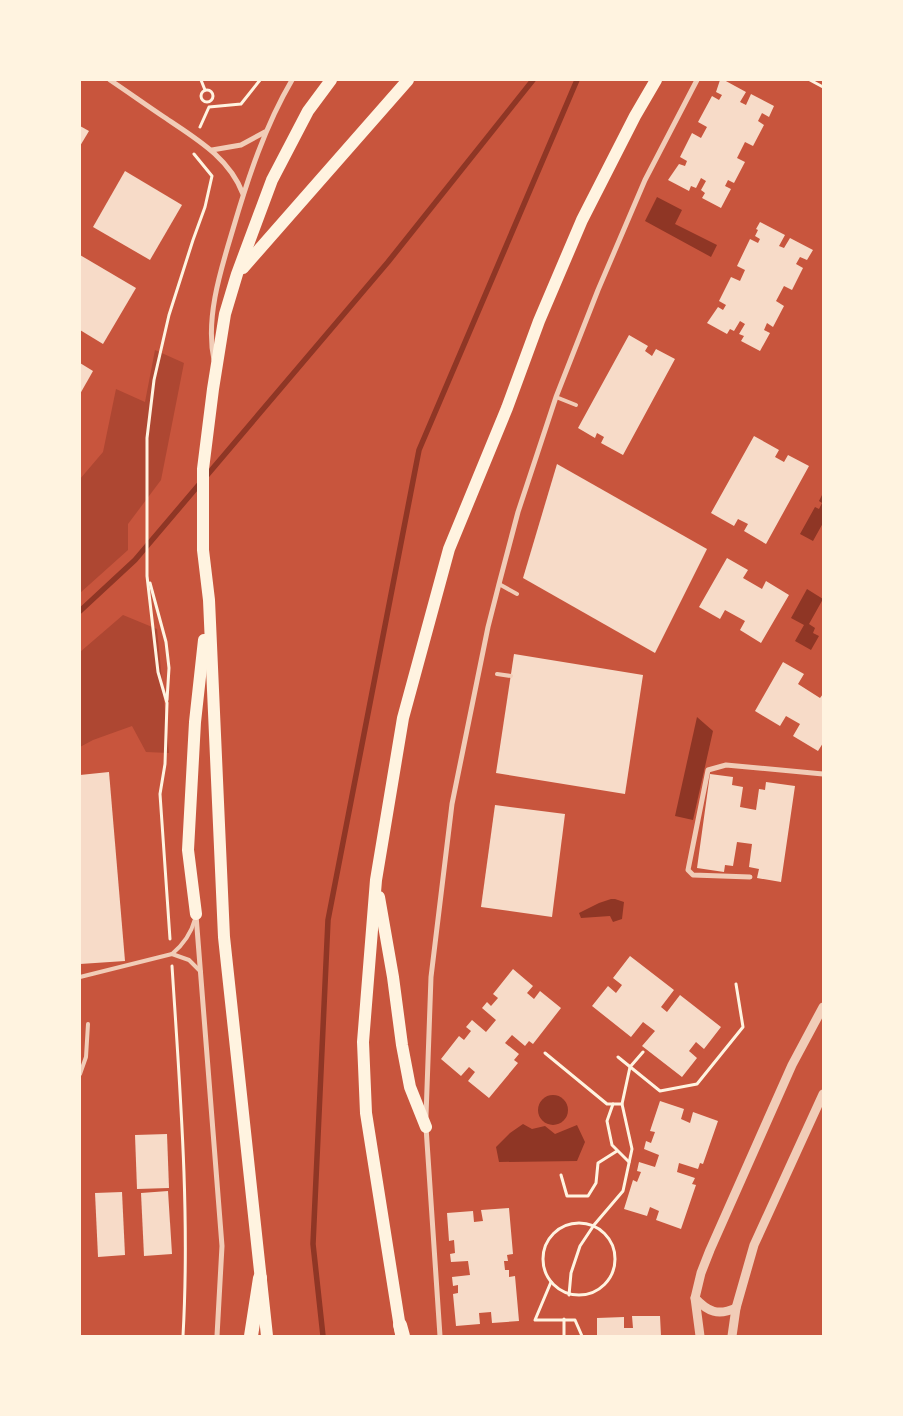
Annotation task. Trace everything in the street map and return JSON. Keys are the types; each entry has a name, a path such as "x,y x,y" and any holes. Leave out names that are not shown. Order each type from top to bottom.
{"highway":[{"path":"251,1336 260,1278"}],"main road":[{"path":"267,1336 224,937 209,600 203,550 202,469 225,314 237,274 272,180 285,153 308,111 331,80"},
{"path":"237,274 408,80"},
{"path":"402,1332 366,1113 362,1042 376,880 403,718 450,549 507,408 539,320 582,220 634,116 656,80"},
{"path":"196,914 188,850 195,722 209,600"},
{"path":"376,880 410,1087 426,1127"}],"street":[{"path":"216,373 212,351 215,298 220,268 243,195 266,132 292,80"},
{"path":"440,1336 426,1127 432,977 452,804 488,627 518,512 556,397 598,290 646,180 697,80"},
{"path":"112,81 212,150 227,167 240,186 243,195"},
{"path":"212,150 241,145 266,132"},
{"path":"750,877 694,875 688,870 708,770 726,765 823,774"},
{"path":"196,914 222,1246 218,1336"},
{"path":"700,1336 695,1298 701,1273 792,1065 823,1007"},
{"path":"732,1336 736,1308 754,1245 823,1094"},
{"path":"695,1298 715,1312 720,1313 736,1308"}],"lane":[{"path":"556,397 576,405"},
{"path":"499,584 518,594"},
{"path":"497,674 511,676"},
{"path":"80,977 172,954 182,946 189,936 196,914"},
{"path":"172,954 189,960 202,974"},
{"path":"80,1074 86,1057 88,1024"}],"path":[{"path":"201,80 204,90"},
{"path":"167,703 158,672 147,576 147,438 154,380 169,314 205,207 212,176 190,149 209,107 241,104 260,80"},
{"path":"810,80 823,87"},
{"path":"147,576 166,642 169,668 164,764 160,794 170,945"},
{"path":"172,965 184,1158 186,1275 183,1336"},
{"path":"618,1057 660,1091 696,1084 743,1026 736,984"},
{"path":"570,1295 571,1273 580,1246 594,1225 623,1190 632,1149 622,1104 630,1067 643,1052"},
{"path":"545,1053 607,1104 622,1104"},
{"path":"613,1104 607,1121 612,1145 629,1162"},
{"path":"561,1175 568,1196 588,1196 596,1183 598,1163 617,1151"},
{"path":"582,1222 594,1225 604,1232 611,1242 615,1253 615,1265 611,1277 604,1286 593,1293 582,1296 570,1295 558,1290 544,1271 542,1259 544,1247 550,1236 559,1228 570,1223 582,1222"},
{"path":"551,1282 535,1320 575,1320 582,1336"},
{"path":"564,1319 564,1336"}],"shaded area":[{"path":"657,197 682,210 675,224 717,245 711,257 645,221"},
{"path":"155,350 184,363 161,480 128,524 128,550 80,593 80,479 103,452 116,389 145,402"},
{"path":"823,493 823,523 813,541 800,534 815,507 819,509 822,503 819,501"},
{"path":"807,589 823,599 809,624 815,628 813,633 819,636 811,650 795,641 804,625 791,618"},
{"path":"123,615 157,629 169,753 146,752 132,726 93,740 80,747 80,652"},
{"path":"697,717 713,731 693,820 675,816"},
{"path":"611,899 624,902 622,919 613,922 610,916 581,918 579,913"},
{"path":"553,1095 559,1096 567,1104 567,1116 559,1124 553,1125 547,1124 539,1116 538,1110 539,1104 547,1096"},
{"path":"523,1124 532,1129 545,1126 555,1134 577,1125 585,1142 577,1161 499,1162 496,1147 510,1133"}],"building":[{"path":"720,80 724,80 746,92 740,102 746,105 751,94 774,106 769,117 762,113 758,121 764,125 753,146 745,142 737,158 745,162 734,183 728,180 725,186 731,189 721,208 702,198 705,193 701,190 706,181 701,178 696,188 691,186 689,191 668,180 679,164 685,166 687,161 680,157 692,133 701,138 707,127 698,122 712,96 719,100 722,95 716,92"},
{"path":"80,126 89,131 80,146"},
{"path":"125,171 182,205 150,260 93,227"},
{"path":"760,222 785,235 779,246 784,248 790,238 813,250 807,260 800,257 796,264 803,268 792,290 784,286 776,301 784,306 773,327 767,323 764,330 770,333 760,351 741,341 744,336 739,334 745,324 740,321 734,331 730,329 727,334 707,323 718,307 723,310 726,305 719,301 731,277 740,281 745,270 737,266 750,239 758,243 760,239 755,236"},
{"path":"80,255 136,288 103,344 80,330"},
{"path":"629,335 648,346 645,351 652,356 656,349 675,359 623,455 601,443 604,437 597,433 595,438 578,428"},
{"path":"80,363 93,371 80,394"},
{"path":"754,436 779,450 775,457 784,462 788,455 809,466 766,544 744,531 748,524 738,519 734,526 711,513"},
{"path":"557,464 707,549 655,653 523,578"},
{"path":"727,558 748,570 743,578 762,589 766,581 789,595 761,643 740,630 745,621 725,610 720,619 699,607"},
{"path":"514,654 643,675 625,794 496,773"},
{"path":"783,662 804,674 798,684 820,698 823,694 823,743 818,751 793,736 800,724 786,716 780,726 755,711"},
{"path":"109,772 125,961 80,964 80,775"},
{"path":"710,774 733,777 732,785 743,787 740,807 756,810 759,789 765,790 766,782 795,786 781,882 757,878 759,869 749,867 752,844 737,842 733,866 725,865 724,872 697,868"},
{"path":"495,805 565,814 552,917 481,907"},
{"path":"630,956 674,990 661,1007 667,1012 680,995 721,1027 704,1049 696,1042 689,1051 697,1058 682,1077 642,1046 655,1031 643,1022 631,1037 592,1006 608,986 616,993 622,985 613,978"},
{"path":"513,969 533,986 527,993 534,999 540,991 561,1008 533,1044 529,1041 525,1046 512,1035 505,1043 519,1054 514,1060 518,1063 489,1098 468,1081 475,1072 469,1067 461,1076 441,1059 459,1036 464,1040 471,1031 466,1027 472,1020 486,1032 496,1020 482,1008 487,1002 491,1006 498,998 493,994"},
{"path":"660,1101 684,1109 681,1119 690,1123 693,1112 718,1121 703,1164 700,1163 698,1169 679,1163 677,1172 695,1178 692,1184 696,1185 681,1229 656,1220 659,1211 650,1207 647,1216 624,1209 633,1180 637,1182 641,1172 637,1171 639,1162 655,1167 659,1155 644,1149 646,1141 651,1143 655,1132 650,1131"},
{"path":"167,1134 169,1188 137,1189 135,1135"},
{"path":"168,1191 172,1254 144,1256 141,1193"},
{"path":"122,1192 125,1255 98,1257 95,1193"},
{"path":"509,1208 513,1254 507,1255 508,1261 504,1261 505,1270 509,1270 509,1277 515,1276 519,1321 492,1323 491,1312 479,1313 480,1324 456,1326 453,1294 458,1293 458,1285 453,1286 452,1277 470,1275 468,1261 451,1262 450,1254 455,1253 454,1240 449,1241 447,1213 473,1211 474,1222 483,1221 481,1210"},
{"path":"632,1316 660,1316 661,1336 597,1336 597,1318 624,1317 624,1328 633,1328"}],"waterway":[{"path":"80,611 135,560 388,262 533,80"},
{"path":"323,1336 313,1244 328,920 419,450 577,80"}]}
